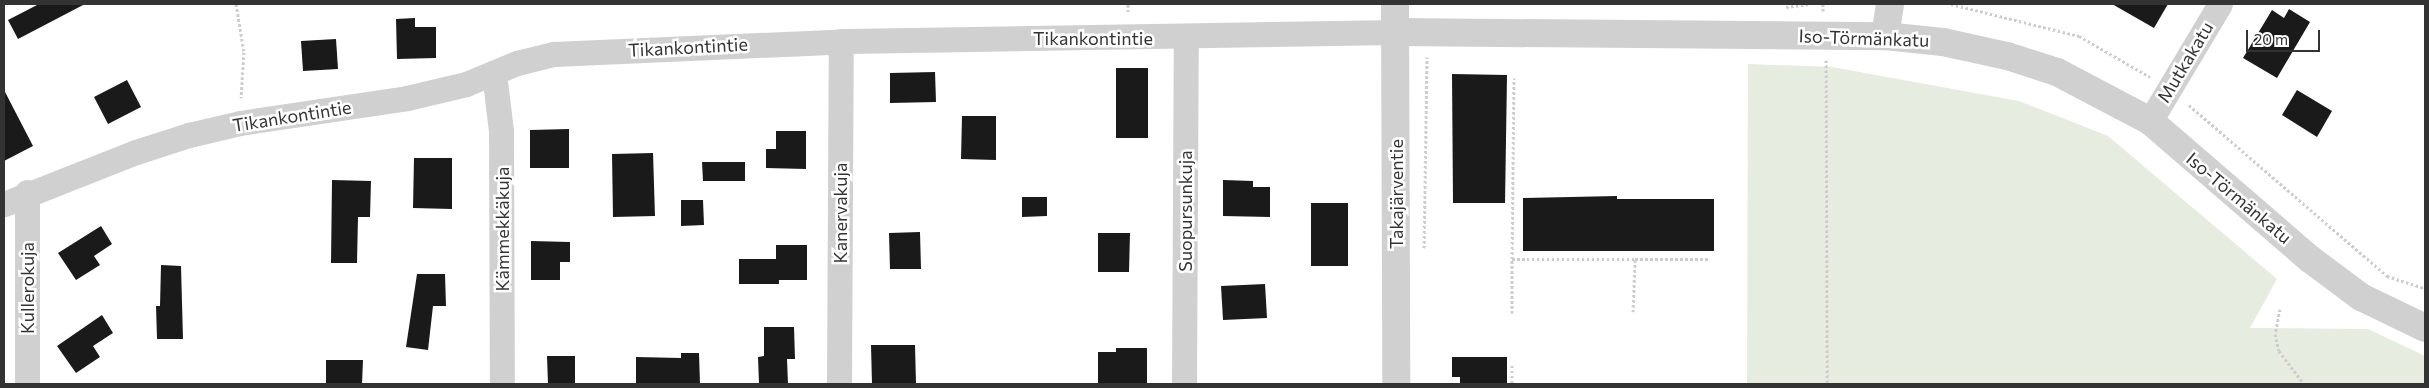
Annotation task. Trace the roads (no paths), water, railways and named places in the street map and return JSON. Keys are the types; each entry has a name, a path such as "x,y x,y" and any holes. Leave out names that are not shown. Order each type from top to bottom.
{"street":[{"name":"Takajärventie","path":"1395,4 1396,384"},
{"path":"1885,36 1890,4"},
{"name":"Mutkakatu","path":"2150,121 2220,4"},
{"name":"Iso-Törmänkatu","path":"1396,32 1885,36 1943,42 2007,56 2057,72 2150,121 2310,259 2361,297 2425,328"},
{"name":"Tikankontintie","path":"4,204 27,192 136,152 240,124 407,98 494,73 517,63 554,54 841,41 1186,38 1396,32"},
{"name":"Suopursunkuja","path":"1184,384 1186,38"},
{"name":"Kanervakuja","path":"839,384 841,41"},
{"name":"Kämmekkäkuja","path":"494,73 501,131 502,384"},
{"name":"Kullerokuja","path":"27,192 27,384"}]}
